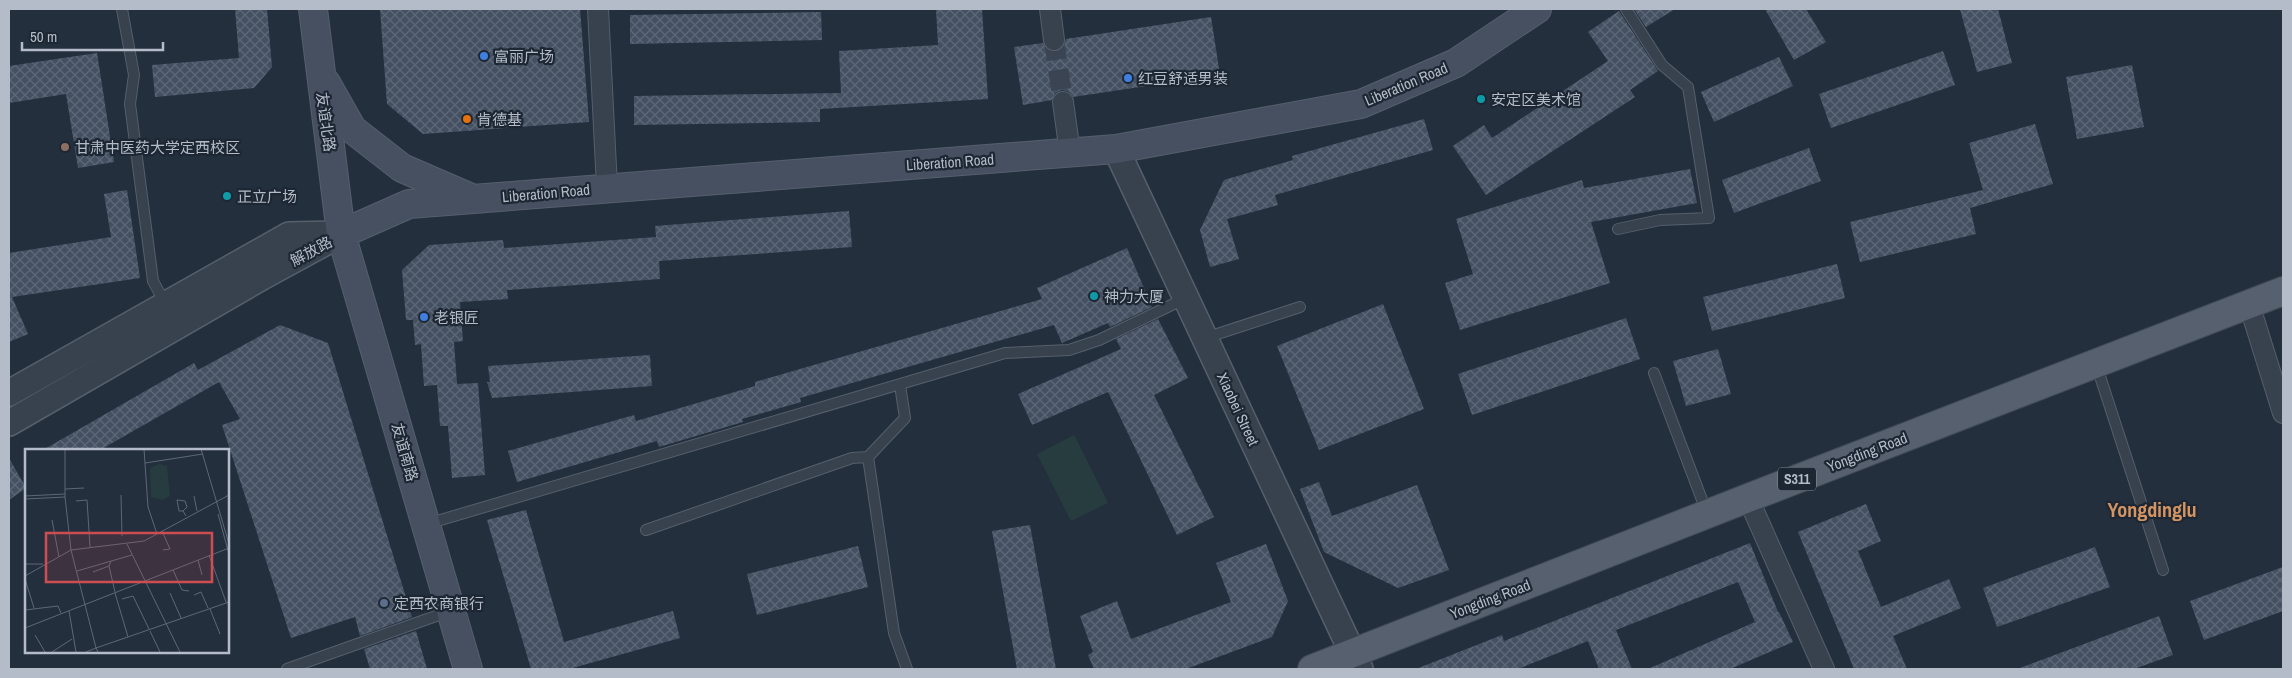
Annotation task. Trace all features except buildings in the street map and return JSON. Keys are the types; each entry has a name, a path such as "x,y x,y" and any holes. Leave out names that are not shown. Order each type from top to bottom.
{"main road":[{"name":"友谊北路","path":"313,9 341,234"},
{"name":"Liberation Road","path":"341,234 409,204 607,187 1116,149 1361,104 1456,63 1536,9"},
{"path":"320,72 352,129 402,168 473,199"},
{"name":"友谊南路","path":"341,234 468,669"},
{"name":"Yongding Road","path":"1312,669 1356,661 1748,498 2283,291"}],"street":[{"path":"598,9 607,187"},
{"path":"1050,9 1054,40"},
{"path":"1063,102 1070,153"},
{"name":"Xiaobei Street","path":"1116,149 1184,299 1356,661"},
{"name":"解放路","path":"9,393 341,234"},
{"path":"2249,304 2283,413"},
{"name":"解放路","path":"9,423 172,315"},
{"path":"1748,498 1824,669"}],"lane":[{"path":"122,9 134,76 130,104 153,281 172,315"},
{"path":"1618,229 1660,220 1709,218 1688,87 1662,65 1626,9"},
{"path":"426,524 1006,353 1069,350 1099,340 1184,299"},
{"path":"1204,338 1300,307"},
{"path":"2096,363 2162,570"},
{"path":"1654,373 1708,514"},
{"path":"646,530 852,458 868,457 905,418 900,385"},
{"path":"868,457 894,633 907,669"},
{"path":"287,669 451,610"}],"green space":[{"path":"1074,435 1108,503 1071,521 1037,454"}],"tunnel":[{"path":"1054,40 1063,102"}],"place":[{"name":"富丽广场","path":"484,56"},
{"name":"红豆舒适男装","path":"1128,78"},
{"name":"安定区美术馆","path":"1481,99"},
{"name":"肯德基","path":"467,119"},
{"name":"甘肃中医药大学定西校区","path":"65,147"},
{"name":"正立广场","path":"227,196"},
{"name":"神力大厦","path":"1094,296"},
{"name":"老银匠","path":"424,317"},
{"name":"定西农商银行","path":"384,603"}],"district":[{"name":"Yongdinglu","path":"2152,509"}]}
